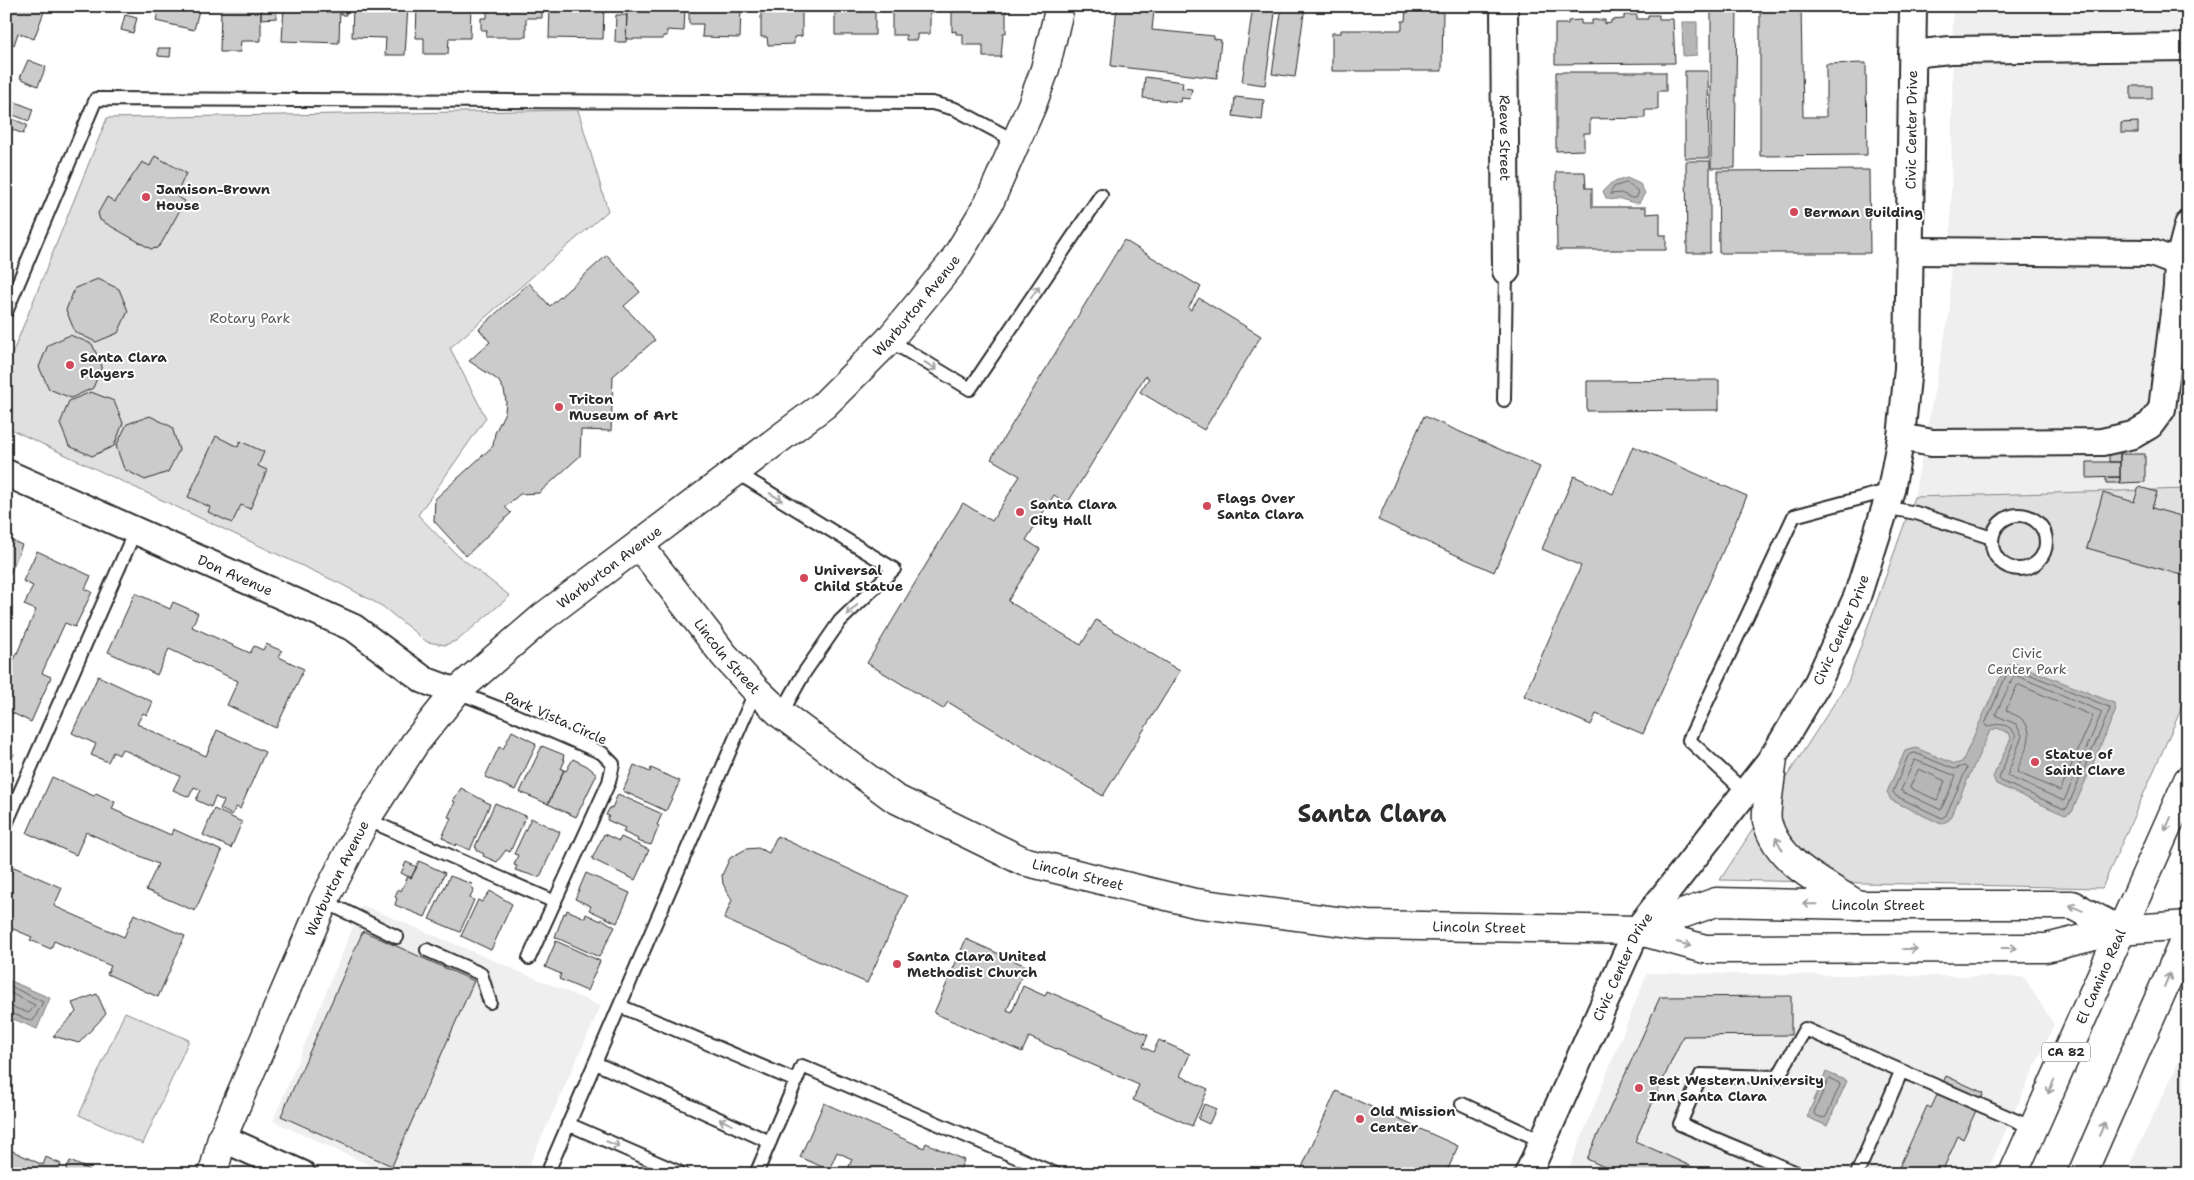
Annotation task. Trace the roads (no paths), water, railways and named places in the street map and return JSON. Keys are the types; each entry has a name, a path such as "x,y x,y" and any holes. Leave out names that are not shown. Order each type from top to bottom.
{"street":[{"name":"Warburton Avenue","path":"213,1174 222,1138 324,901 366,819 415,743 456,692 543,617 824,405 850,382 889,340 953,262 989,203 1017,142 1045,68 1060,6"},
{"name":"Reeve Street","path":"1504,6 1506,271"},
{"name":"Civic Center Drive","path":"1528,1174 1637,930 1773,756 1816,686 1856,597 1888,499 1902,437 1908,368 1913,6"},
{"path":"1912,54 1950,50 2188,47"},
{"path":"1902,437 1932,443 2102,442 2132,435 2150,425 2162,409 2177,287 2178,262 2188,225"},
{"path":"1910,251 2152,253 2178,262"},
{"name":"Don Avenue","path":"6,473 354,628 424,680 456,692"},
{"name":"Lincoln Street","path":"638,545 724,655 781,714 894,798 1023,861 1195,903 1368,925 1637,930 1705,950 2046,948 2119,930 2188,925"},
{"path":"1773,756 1767,821 1781,850 1802,869 1858,905"},
{"name":"El Camino Real","path":"2013,1174 2119,930 2188,780"},
{"name":"Lincoln Street","path":"1637,930 1716,902 1858,905 2072,905 2119,930"},
{"path":"2082,1174 2188,932"},
{"path":"222,1138 302,1174"}],"lane":[{"path":"6,312 96,99 932,103 955,109 1017,142"},
{"path":"889,340 970,389 1101,195"},
{"path":"1504,400 1506,271"},
{"path":"734,472 894,569 840,621 804,673 781,714"},
{"path":"1745,792 1689,740 1794,516 1888,499 1916,513 1992,538"},
{"path":"2018,515 2027,516 2036,520 2042,527 2047,545 2039,562 2022,570 2013,569 2004,566 1997,559 1992,546 1992,538 2001,522 2018,515"},
{"path":"6,824 135,531"},
{"path":"547,1174 756,690"},
{"name":"Park Vista Circle","path":"456,692 502,709 602,753 613,764 609,782 529,958"},
{"path":"366,819 555,902"},
{"path":"324,901 397,937"},
{"path":"427,950 480,974 490,1002"},
{"path":"620,1006 796,1081"},
{"path":"1799,1174 1680,1124 1701,1075 1778,1078 1805,1029 2033,1128"},
{"path":"595,1063 770,1142"},
{"path":"756,1174 802,1066 1056,1174"},
{"path":"1858,1174 1901,1072"},
{"path":"1462,1104 1542,1141"},
{"path":"568,1124 683,1174"}],"water":[{"path":"1682,22 1697,22 1697,55 1683,56"},
{"path":"1627,178 1640,184 1645,193 1639,203 1606,198 1603,191 1611,183"},
{"path":"2014,663 2114,703 2116,710 2072,812 2065,815 1996,784 1993,777 2011,738 2009,733 1997,728 1990,731 1949,820 1941,824 1891,800 1887,792 1905,751 1916,748 1955,764 1962,762 2005,667"},
{"path":"6,979 50,998 37,1029 6,1016"},
{"path":"1826,1072 1847,1081 1827,1126 1807,1117"}],"place":[{"name":"Jamison-Brown House","path":"146,197"},
{"name":"Berman Building","path":"1794,212"},
{"name":"Santa Clara Players","path":"70,365"},
{"name":"Triton Museum of Art","path":"559,407"},
{"name":"Flags Over Santa Clara","path":"1207,506"},
{"name":"Santa Clara City Hall","path":"1020,512"},
{"name":"Universal Child Statue","path":"804,578"},
{"name":"Statue of Saint Clare","path":"2035,762"},
{"name":"Santa Clara United Methodist Church","path":"897,964"},
{"name":"Best Western University Inn Santa Clara","path":"1639,1088"},
{"name":"Old Mission Center","path":"1360,1119"}],"district":[{"name":"Santa Clara","path":"1372,814"}],"park label":[{"name":"Rotary Park","path":"250,318"},
{"name":"Civic Center Park","path":"2027,662"}]}
